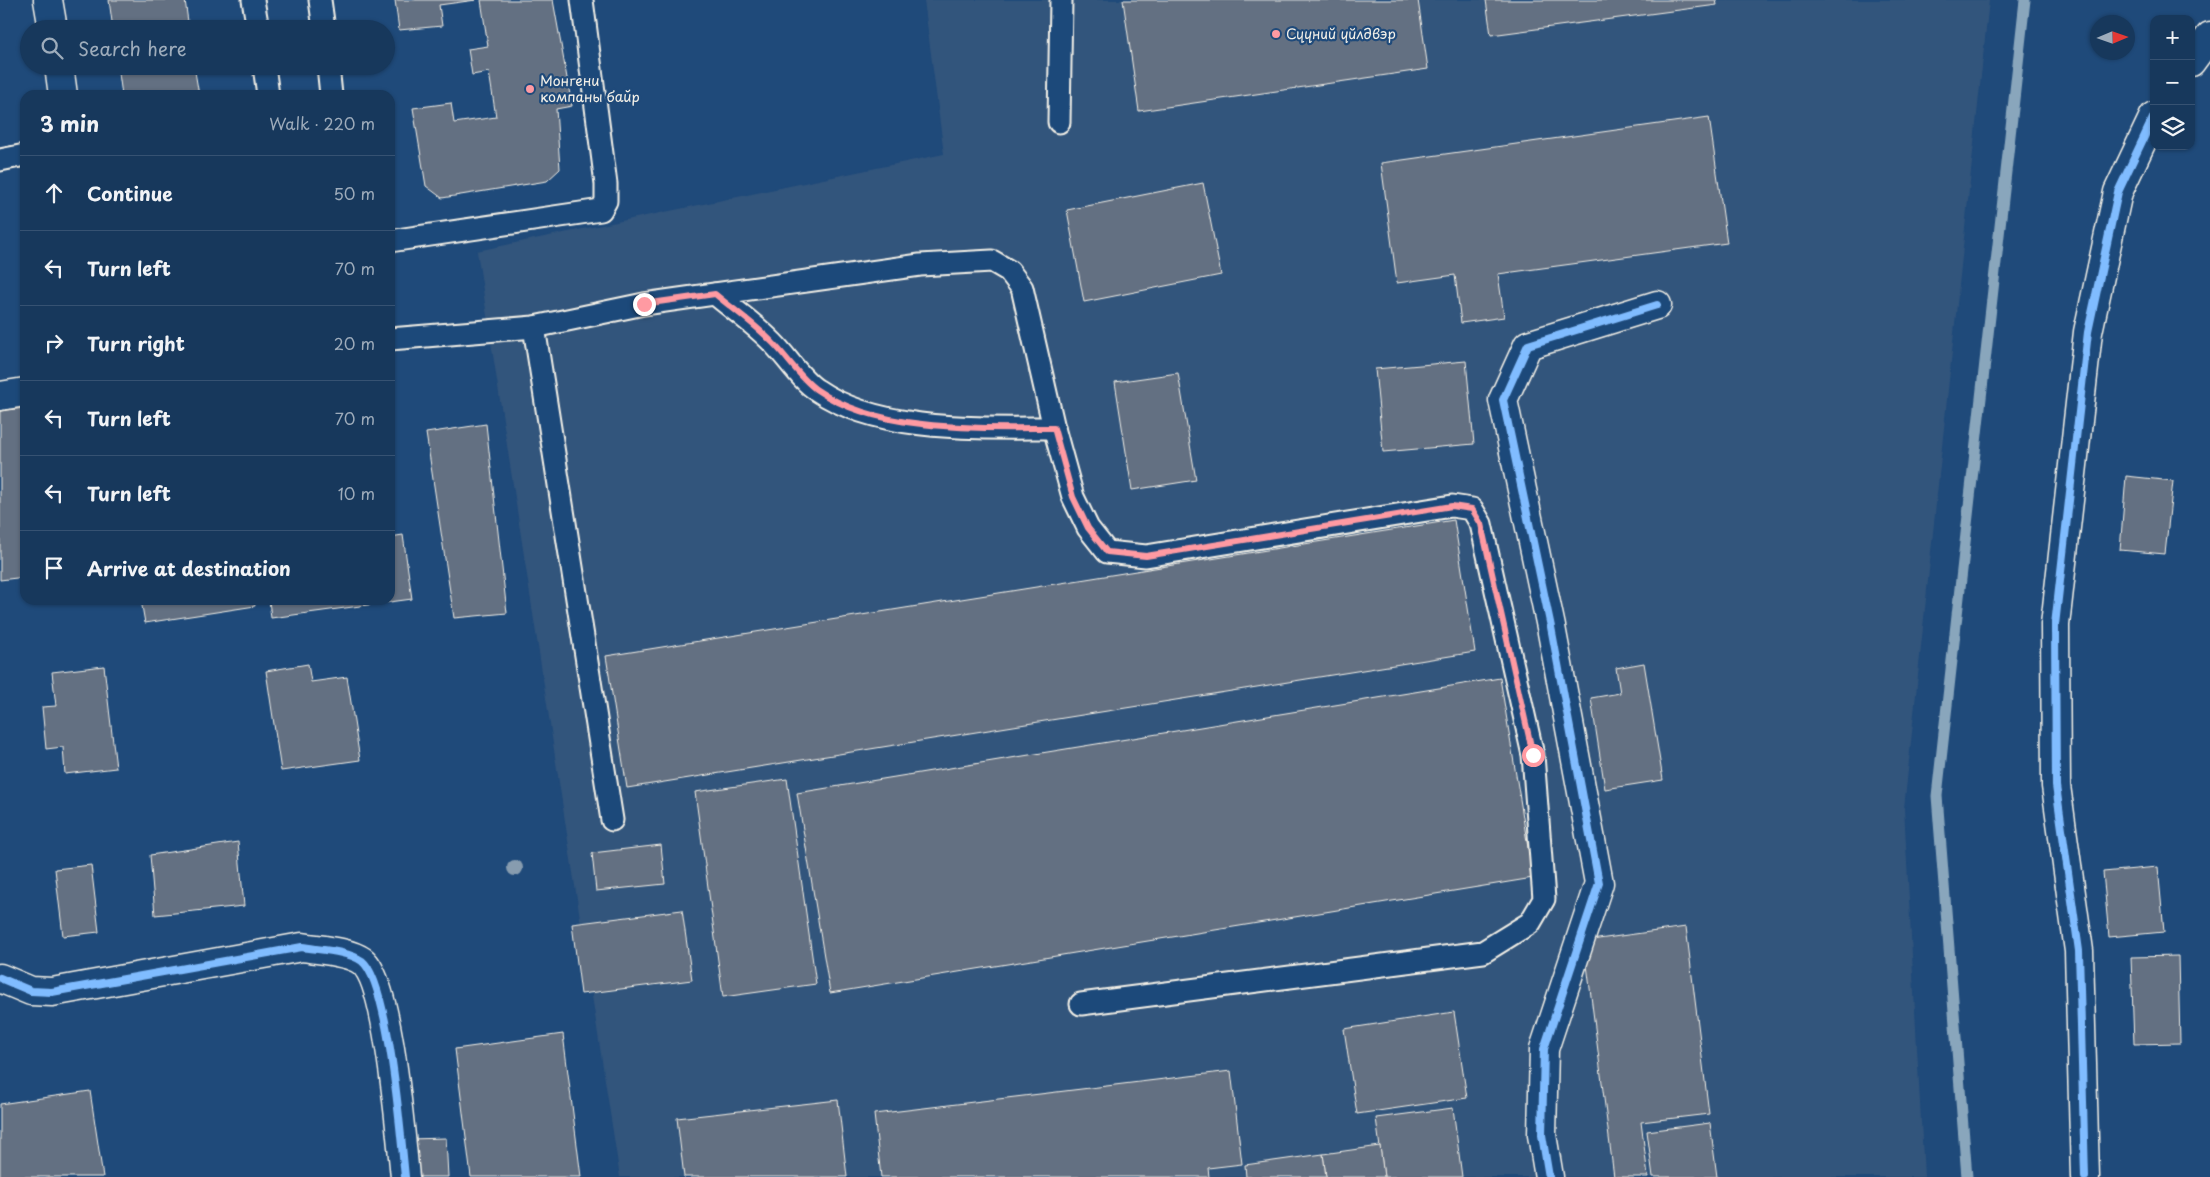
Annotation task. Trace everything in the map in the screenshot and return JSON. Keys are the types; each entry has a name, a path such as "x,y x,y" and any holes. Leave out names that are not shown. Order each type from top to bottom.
{"street":[{"path":"48,0 51,20"},
{"path":"2192,60 2210,36"},
{"path":"61,75 63,90"},
{"path":"2085,1177 2078,951 2056,786 2055,625 2088,332 2118,192 2150,124"},
{"path":"1549,1177 1542,1135 1544,1049 1598,883 1551,627 1503,400 1528,345 1657,305"},
{"path":"0,396 20,393"},
{"path":"0,978 31,990 52,992 302,947 338,952 362,961 373,976 386,1022 405,1177"}],"lane":[{"path":"254,0 257,20"},
{"path":"320,0 323,20"},
{"path":"395,240 601,210 606,201 606,184 582,0"},
{"path":"1059,122 1061,0"},
{"path":"265,75 267,90"},
{"path":"329,75 330,90"},
{"path":"0,160 20,156"},
{"path":"395,339 534,327 644,304 920,265 992,261 1009,271 1022,288 1054,428 1073,497 1088,528 1107,552 1146,556 1452,506 1472,509 1481,524 1533,755 1544,899 1530,924 1483,952 1081,1004"},
{"path":"715,294 772,341 816,390 852,410 909,422 987,428 1054,428"},
{"path":"534,327 612,820"}],"shaded area":[{"path":"924,0 1989,0 1904,808 1924,1177 620,1177 477,251 944,154"}],"building":[{"path":"109,0 185,0 188,20 112,20"},
{"path":"395,0 476,0 439,5 442,26 399,30"},
{"name":"Монгени компаны байр","path":"481,0 553,0 572,106 556,109 560,169 547,181 442,198 426,186 413,108 451,103 454,123 496,117 489,72 472,75 468,49 488,46"},
{"name":"Сүүний үйлдвэр","path":"1123,0 1418,0 1428,69 1139,111"},
{"path":"1486,0 1716,0 1717,5 1491,35"},
{"path":"119,75 196,75 198,90 121,90"},
{"path":"1709,117 1727,243 1498,274 1504,317 1461,323 1455,275 1397,283 1381,163"},
{"path":"1203,183 1221,275 1084,302 1067,210"},
{"path":"1466,361 1474,444 1383,452 1375,369"},
{"path":"1178,373 1196,480 1132,490 1115,382"},
{"path":"20,409 20,578 0,580 0,411"},
{"path":"486,424 507,613 454,618 426,433"},
{"path":"2126,476 2173,481 2165,554 2120,550"},
{"path":"1454,520 1475,652 627,788 606,656"},
{"path":"403,535 412,599 395,601 395,536"},
{"path":"142,605 255,606 145,623"},
{"path":"270,605 367,605 271,618"},
{"path":"1644,663 1663,780 1605,789 1591,698 1620,693 1616,668"},
{"path":"308,664 311,682 347,677 360,760 281,771 266,671"},
{"path":"104,666 116,768 65,774 63,747 46,749 42,707 56,706 52,672"},
{"path":"1500,678 1533,878 830,993 797,793"},
{"path":"787,779 816,984 723,997 695,792"},
{"path":"238,842 244,906 155,915 150,855"},
{"path":"661,845 665,884 596,891 592,853"},
{"path":"91,865 99,932 63,936 55,869"},
{"path":"2158,867 2164,932 2109,937 2103,872"},
{"path":"682,910 692,980 581,994 572,924"},
{"path":"1686,927 1709,1114 1641,1122 1648,1177 1614,1177 1584,941"},
{"path":"2178,956 2180,1043 2134,1044 2131,957"},
{"path":"1454,1012 1467,1098 1357,1114 1344,1029"},
{"path":"563,1034 581,1177 471,1177 455,1049"},
{"path":"1231,1071 1242,1164 1208,1168 1209,1177 881,1177 874,1114"},
{"path":"90,1091 103,1177 0,1177 0,1104"},
{"path":"838,1100 847,1177 684,1177 677,1118"},
{"path":"1453,1108 1462,1177 1384,1177 1376,1118"},
{"path":"1710,1123 1717,1177 1653,1177 1647,1131"},
{"path":"446,1138 448,1177 411,1177 409,1139"},
{"path":"1380,1146 1384,1177 1326,1177 1323,1154"},
{"path":"1323,1154 1326,1177 1246,1177 1245,1165"}],"waterway":[{"path":"1967,1177 1937,796 2025,0"}],"cycle path":[{"path":"2085,1177 2079,951 2056,786 2055,625 2088,332 2118,192 2150,124"},
{"path":"1549,1177 1542,1135 1544,1049 1599,883 1551,627 1503,400 1528,345 1657,305"},
{"path":"0,978 31,991 52,992 302,947 342,953 356,958 362,961 371,975 380,998 397,1097 405,1177"}],"place":[{"name":"Сүүний үйлдвэр","path":"1276,34"},
{"name":"Монгени компаны байр","path":"530,89"}],"route":[{"path":"644,304 715,294 772,341 816,390 852,410 909,422 987,428 1054,428 1073,497 1088,528 1107,552 1146,556 1452,506 1472,509 1481,524 1533,755"}]}
